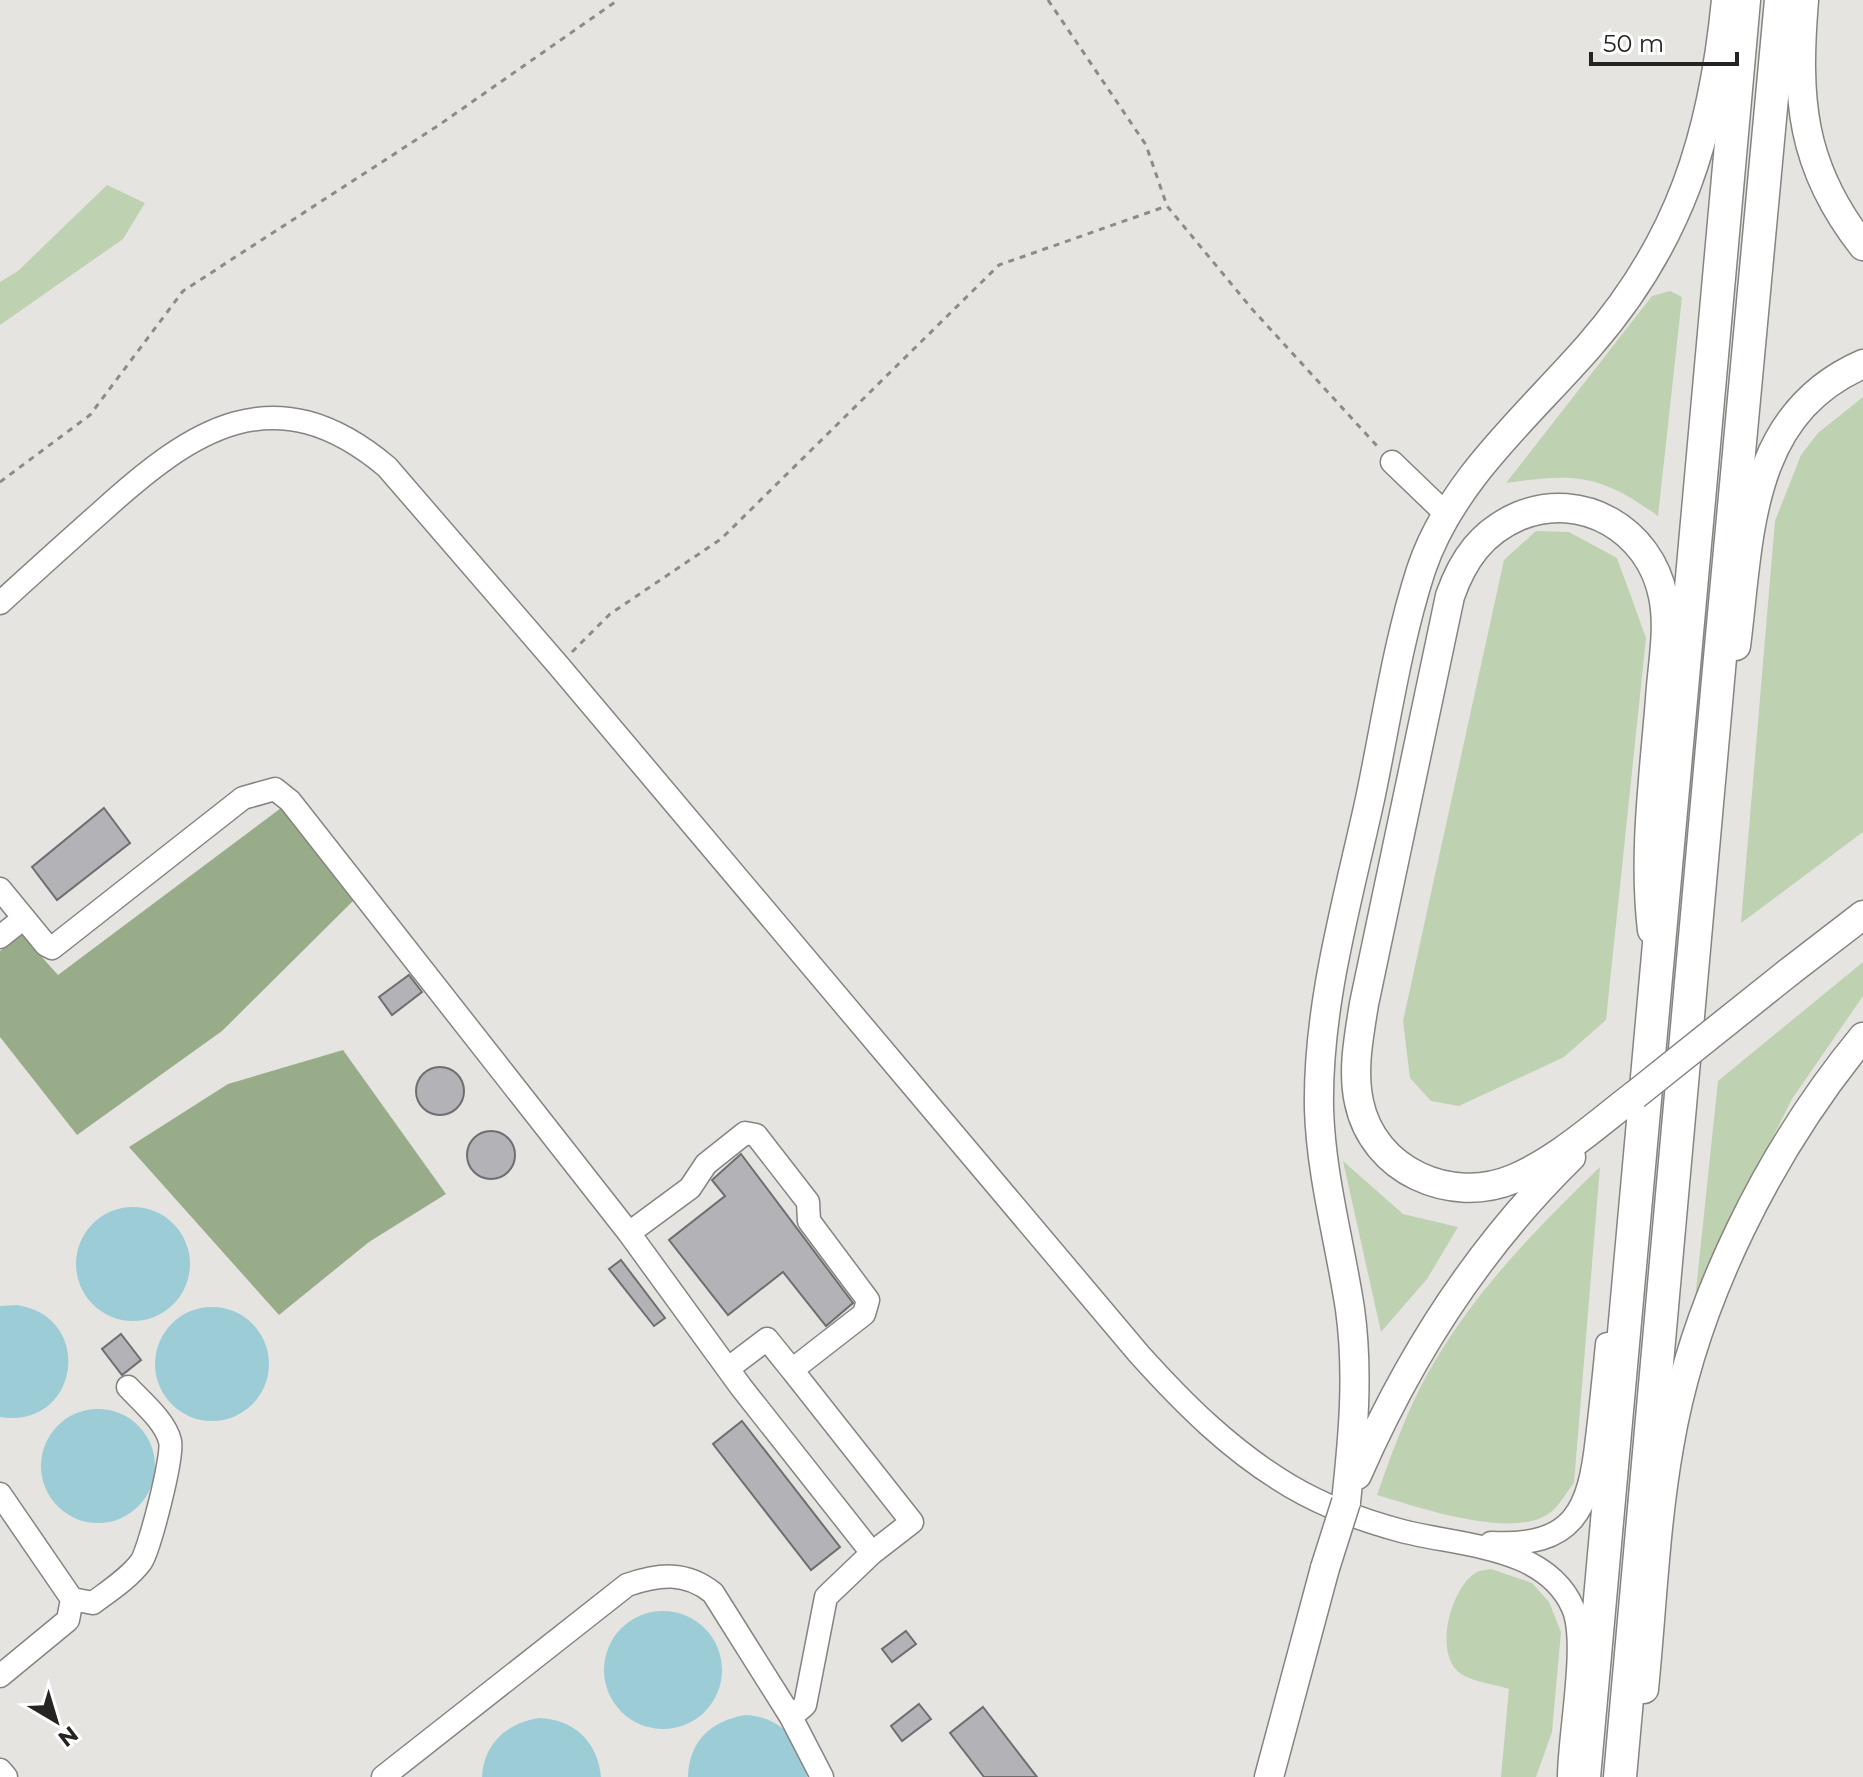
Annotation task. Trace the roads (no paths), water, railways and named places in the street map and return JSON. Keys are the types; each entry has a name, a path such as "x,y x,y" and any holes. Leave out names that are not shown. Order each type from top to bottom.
{"highway":[{"path":"1584,1777 1744,0"},
{"path":"1620,1777 1694,967 1710,743 1781,0"}],"main road":[{"path":"1365,1427 1320,1116 1323,1041 1342,929 1412,600 1432,540 1446,514 1483,464 1617,312 1665,238 1691,182 1705,139 1714,98 1726,0"},
{"path":"1804,0 1800,90 1808,146 1832,202 1863,246"},
{"path":"1710,743 1733,666 1754,504 1765,465 1801,408 1834,380 1863,364"},
{"path":"1573,1148 1512,1179 1473,1187 1441,1185 1412,1175 1389,1157 1362,1115 1357,1088 1358,1044 1374,951 1450,596 1466,559 1490,532 1506,522 1544,509 1592,512 1619,526 1653,566 1664,597 1665,638 1646,878 1656,971"},
{"path":"1269,1777 1365,1427 1468,1277 1573,1148 1635,1095 1863,915"},
{"path":"1631,1777 1637,1757 1669,1447 1692,1359 1718,1282 1780,1153 1863,1037"}],"street":[{"path":"0,603 173,450 220,427 243,422 293,420 342,434 387,467 1129,1342 1199,1418 1241,1453 1292,1487 1379,1524 1458,1542 1537,1567 1558,1584 1574,1611 1578,1635 1569,1777"},
{"path":"1392,462 1446,514"},
{"path":"0,889 52,948 243,798 275,789 290,801 629,1233 730,1367 741,1387 872,1553"},
{"path":"0,937 24,918"},
{"path":"629,1233 690,1188 706,1164 745,1133 756,1135 808,1202 809,1221 868,1300 864,1314 792,1370"},
{"path":"1458,1542 1533,1541 1565,1526 1583,1507 1593,1478 1610,1321 1631,1262"},
{"path":"730,1367 767,1339 912,1522 872,1553 826,1597 805,1705 791,1717"},
{"path":"0,1494 72,1599 93,1603 142,1561 170,1464 170,1441 154,1416 128,1387"},
{"path":"383,1777 627,1585 660,1575 697,1579 713,1593 791,1717 822,1777"},
{"path":"0,1676 68,1620 72,1599"},
{"path":"0,1770 6,1777"}],"water":[{"path":"133,1207 155,1212 173,1224 185,1242 190,1264 185,1286 173,1304 155,1316 133,1321 111,1316 93,1304 81,1286 76,1264 81,1242 93,1224 111,1212"},
{"path":"17,1305 42,1314 59,1329 67,1349 68,1370 61,1390 47,1407 27,1416 0,1417 0,1306"},
{"path":"212,1307 234,1312 252,1324 264,1342 269,1364 264,1386 252,1404 234,1416 212,1421 190,1416 172,1404 160,1386 155,1364 160,1342 172,1324 190,1312"},
{"path":"98,1409 120,1414 138,1426 150,1444 155,1466 150,1488 138,1506 120,1518 98,1523 76,1518 58,1506 46,1488 41,1466 46,1444 58,1426 76,1414"},
{"path":"663,1611 686,1615 705,1628 718,1647 722,1670 718,1693 705,1712 686,1725 663,1729 640,1725 621,1712 608,1693 604,1670 608,1647 621,1628 640,1615"},
{"path":"745,1715 769,1720 788,1733 802,1753 807,1777 688,1777 693,1753 704,1735 722,1722"},
{"path":"539,1718 563,1723 582,1735 595,1753 601,1777 482,1777 487,1754 499,1737 517,1725"}]}
